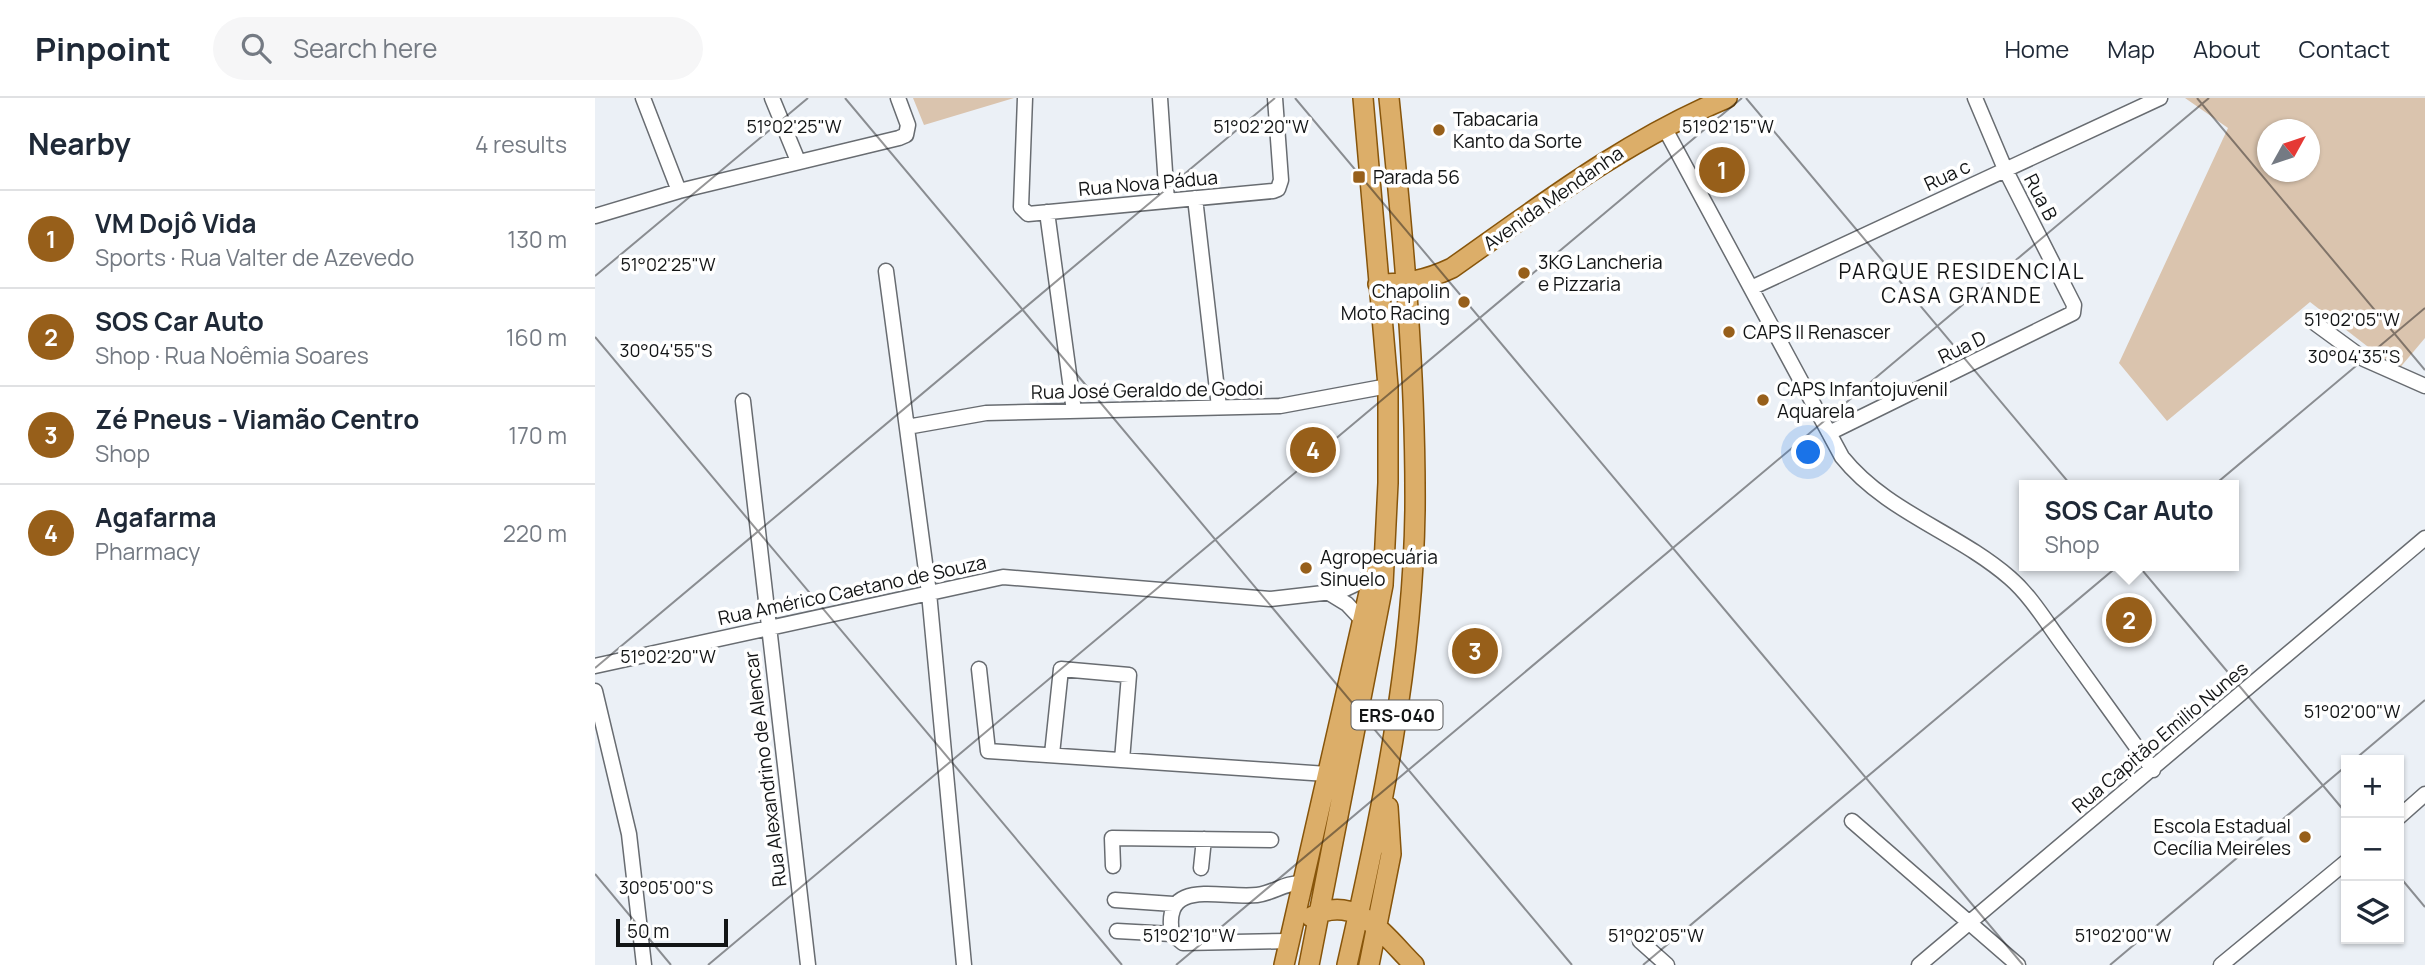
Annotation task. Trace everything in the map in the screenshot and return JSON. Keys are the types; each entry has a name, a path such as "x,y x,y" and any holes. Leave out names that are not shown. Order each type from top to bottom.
{"main road":[{"name":"ERS-040","path":"1309,965 1371,659 1383,585 1388,386 1363,98"},
{"name":"ERS-040","path":"1347,965 1387,785 1403,674 1415,512 1408,284 1389,98"},
{"name":"Avenida Mendanha","path":"1378,284 1408,284 1452,268 1619,151 1727,98"},
{"path":"1284,965 1362,620 1373,576 1385,545"},
{"path":"1369,965 1391,854 1387,785"},
{"path":"1382,898 1397,948"},
{"path":"1291,937 1321,911 1340,908 1358,914 1376,925 1414,965"}],"street":[{"path":"643,98 679,191"},
{"path":"772,98 798,161"},
{"path":"595,216 679,191 899,138 906,135 908,125 898,98"},
{"name":"Rua Nova Pádua","path":"1025,98 1023,211 1028,214 1278,188 1281,180 1275,98"},
{"path":"1160,98 1167,201"},
{"name":"Rua B","path":"1975,98 2005,169 2074,305 2073,313"},
{"name":"Rua c","path":"1751,288 2161,98"},
{"path":"1664,127 1842,457 1859,478 1881,496 2011,579 2034,605 2153,770"},
{"path":"1195,198 1219,408"},
{"path":"1047,212 1073,411"},
{"path":"886,271 929,593 964,965"},
{"name":"Rua D","path":"1829,433 2073,313"},
{"path":"2312,321 2364,359 2425,386"},
{"name":"Rua José Geraldo de Godoi","path":"907,427 986,413 1280,406 1388,386"},
{"name":"Rua Alexandrino de Alencar","path":"743,401 808,965"},
{"name":"Rua Capitão Emilio Nunes","path":"1919,965 2425,538"},
{"name":"Rua Américo Caetano de Souza","path":"595,666 1003,577 1270,599 1329,593 1352,587 1373,576"},
{"path":"1329,593 1347,604 1362,620"},
{"path":"979,669 988,751 1328,774"},
{"path":"1052,754 1061,669 1129,675 1122,760"},
{"path":"595,691 629,834 645,965"},
{"path":"2404,813 2425,794"},
{"path":"1852,821 2018,965"},
{"path":"1113,866 1112,838 1271,840"},
{"path":"1201,868 1204,839"},
{"path":"2221,965 2341,867"},
{"path":"1115,900 1173,904 1186,896 1260,895 1290,882 1304,883"},
{"path":"1171,934 1168,916 1173,904"},
{"path":"1117,931 1171,934 1183,943 1291,937"},
{"path":"1640,941 1667,965"}],"shaded area":[{"path":"913,98 1014,98 924,125"},
{"path":"2185,98 2425,98 2425,338 2398,370 2310,302 2167,421 2119,363 2228,128"}],"place":[{"name":"Tabacaria Kanto da Sorte","path":"1439,130"},
{"name":"VM Dojô Vida","path":"1722,170"},
{"name":"Parada 56","path":"1359,177"},
{"name":"3KG Lancheria e Pizzaria","path":"1524,273"},
{"name":"Chapolin Moto Racing","path":"1464,302"},
{"name":"CAPS II Renascer","path":"1729,332"},
{"name":"CAPS Infantojuvenil Aquarela","path":"1763,400"},
{"name":"Agafarma","path":"1313,450"},
{"name":"Agropecuária Sinuelo","path":"1306,568"},
{"name":"SOS Car Auto","path":"2129,620"},
{"name":"Zé Pneus - Viamão Centro","path":"1475,651"},
{"name":"Escola Estadual Cecília Meireles","path":"2305,837"}],"district":[{"name":"PARQUE RESIDENCIAL CASA GRANDE","path":"1962,283"}]}
